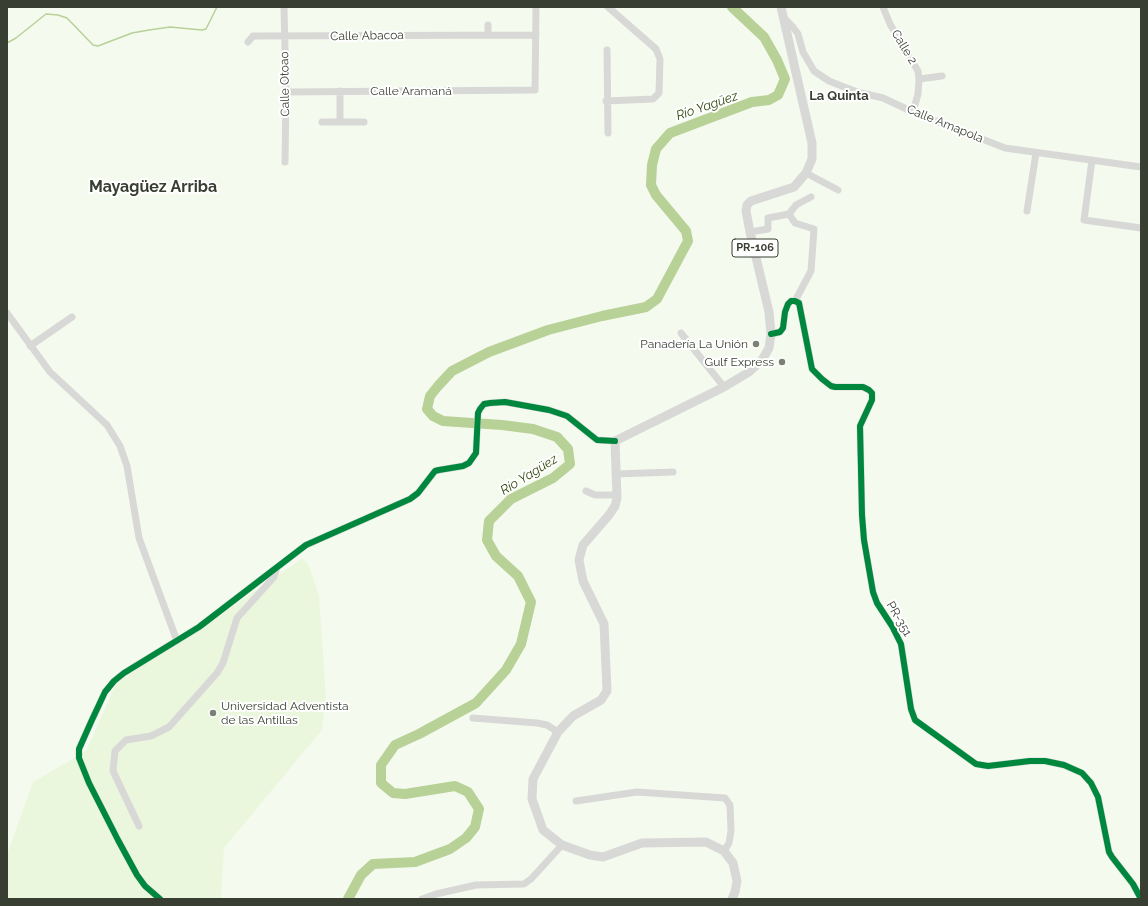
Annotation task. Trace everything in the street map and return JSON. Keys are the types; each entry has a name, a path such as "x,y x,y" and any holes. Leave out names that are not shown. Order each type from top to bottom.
{"main road":[{"name":"PR-106","path":"614,440 724,387 749,372 762,360 769,348 771,334 769,312 750,232 746,211 747,205 751,201 794,187 806,173 812,158 812,144 785,19 781,7"},
{"path":"614,440 617,495 615,506 583,545 579,560 583,581 604,624 607,691 601,700 573,716 558,732 533,778 532,799 543,830 562,845 590,856 603,857 642,843 706,842 724,851 732,863 737,881 732,899"}],"street":[{"name":"Calle Otoao","path":"284,7 286,92 285,162"},
{"path":"536,7 536,35"},
{"path":"606,102 653,99 659,94 660,59 656,49 608,7"},
{"name":"Calle 2","path":"883,7 890,24 918,71 918,94 913,112"},
{"name":"Calle Amapola","path":"785,19 798,34 803,52 814,71 830,81 857,92 883,98 913,112 999,146 1141,167"},
{"path":"488,25 488,35"},
{"name":"Calle Abacoa","path":"248,42 253,36 536,35"},
{"name":"Calle Aramaná","path":"286,92 536,90 536,35"},
{"path":"607,50 606,102 608,133"},
{"path":"919,79 942,76"},
{"path":"340,91 340,122"},
{"path":"322,122 364,122"},
{"path":"1027,211 1036,152"},
{"path":"1092,160 1084,220 1141,228"},
{"path":"806,173 838,190"},
{"path":"750,232 768,229 768,218 789,214 796,205 811,197"},
{"path":"771,334 780,332 783,328 786,307 792,301 795,301 811,271 814,229 795,223 789,214"},
{"name":"PR-351","path":"795,301 799,303 801,307 812,369 831,386 863,387 870,390 872,393 872,400 860,426 864,540 873,592 877,603 892,626 901,644 909,702 915,720 976,764 988,766 1030,761 1055,763 1071,768 1087,777 1098,797 1109,852 1130,879 1141,899"},
{"path":"7,313 50,372 107,425 120,446 127,466 139,538 176,641"},
{"path":"30,346 72,317"},
{"path":"681,334 724,387"},
{"path":"160,899 137,875 89,783 78,754 81,743 109,686 124,673 199,627 306,545 410,499 418,493 435,471 463,466 469,463 476,453 478,413 484,404 505,402 549,410 567,416 597,440 614,440"},
{"path":"616,474 673,472"},
{"path":"586,491 595,495 617,495"},
{"path":"139,826 113,771 115,751 126,740 151,736 168,727 218,673 223,663 237,618 274,577 278,565"},
{"path":"473,718 537,723 546,725 558,732"},
{"path":"576,801 637,792 726,798 730,805 731,831 729,843 724,851"},
{"path":"422,899 436,894 476,885 524,884 531,879 562,845"}],"shaded area":[{"name":"Universidad Adventista de las Antillas","path":"303,558 309,566 319,595 326,696 322,730 224,848 221,899 7,899 7,854 33,782 86,751 116,684 148,662 185,640"}],"waterway":[{"path":"7,43 16,38 46,14 58,15 67,18 93,45 98,46 132,33 149,30 170,27 202,30 206,29 217,7"},
{"name":"Río Yagüez","path":"348,899 361,875 373,864 415,862 450,849 466,838 475,827 479,809 468,792 455,786 405,794 393,793 381,783 381,765 395,745 419,734 476,703 506,670 521,644 531,602 518,576 496,556 487,540 489,521 511,499 553,478 570,464 568,449 557,437 533,429 502,425 443,421 433,416 427,409 430,396 452,371 489,352 548,330 602,316 646,307 657,299 688,241 686,231 656,195 651,185 652,165 656,149 670,133 752,102 769,100 778,95 785,79 777,60 764,37 732,7"}],"cycle path":[{"path":"771,334 780,332 783,328 785,312 788,304 791,301 799,303 812,369 831,386 863,387 872,393 872,400 860,426 864,540 873,592 877,603 892,626 901,644 911,709 915,720 976,764 988,766 1030,761 1045,761 1064,765 1082,773 1091,783 1098,797 1109,852 1133,884 1141,899"},
{"path":"160,899 145,886 137,875 89,783 79,758 79,749 91,722 105,692 114,681 124,673 199,627 306,545 410,499 418,493 435,471 463,466 469,463 476,453 478,413 484,404 505,402 549,410 567,416 597,440 615,441"}],"place":[{"name":"Panadería La Unión","path":"756,344"},
{"name":"Gulf Express","path":"782,362"},
{"name":"Universidad Adventista de las Antillas","path":"213,713"}],"district":[{"name":"La Quinta","path":"839,96"},
{"name":"Mayagüez Arriba","path":"153,187"}]}
